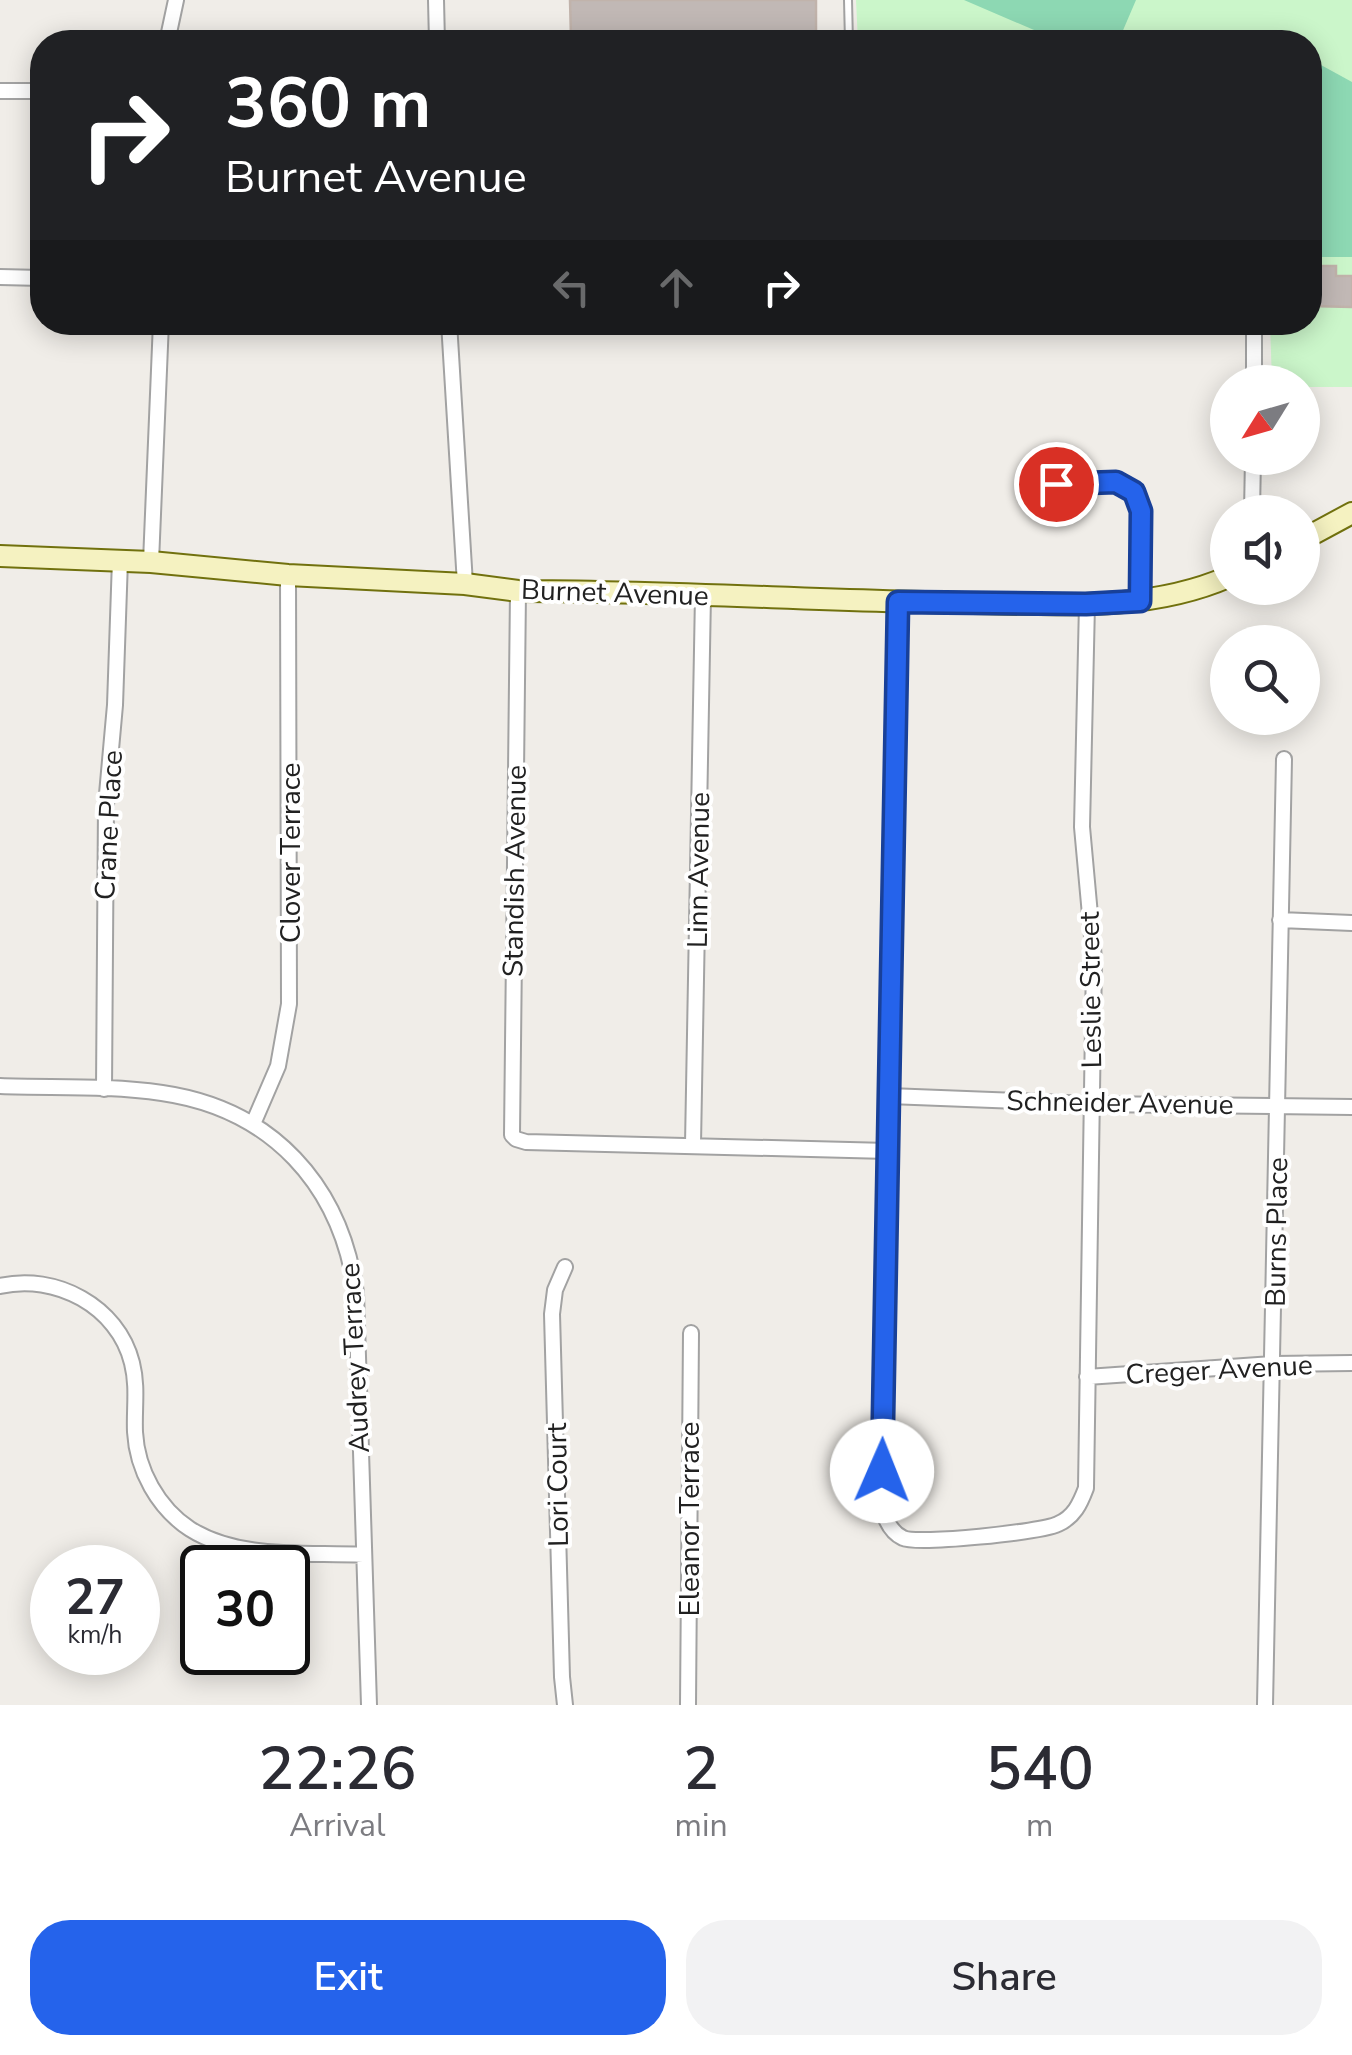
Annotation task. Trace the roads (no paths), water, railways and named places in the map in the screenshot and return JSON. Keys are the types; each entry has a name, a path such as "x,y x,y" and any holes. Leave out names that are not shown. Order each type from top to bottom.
{"street":[{"path":"170,30 176,0"},
{"path":"436,0 437,30"},
{"path":"0,91 30,91"},
{"path":"0,277 30,278"},
{"path":"151,562 160,335"},
{"path":"451,335 465,584"},
{"path":"1254,335 1254,365"},
{"path":"1026,485 1116,482 1134,492 1141,511 1140,601"},
{"path":"1320,530 1352,513"},
{"name":"Burnet Avenue","path":"0,556 151,562 288,576 518,590 898,602 1140,601 1210,583"},
{"name":"Crane Place","path":"104,1090 106,805 115,705 120,560"},
{"name":"Clover Terrace","path":"252,1124 278,1066 289,1004 288,576"},
{"name":"Standish Avenue","path":"518,590 512,1134 516,1140 526,1142 693,1144"},
{"name":"Linn Avenue","path":"693,1144 703,595"},
{"path":"693,1144 888,1151 898,602"},
{"name":"Leslie Street","path":"888,1151 882,1506 889,1526 903,1538 915,1541 1057,1525 1081,1504 1086,1488 1094,958 1082,828 1086,604"},
{"name":"Burns Place","path":"1265,1705 1284,759"},
{"path":"1280,920 1352,923"},
{"name":"Audrey Terrace","path":"0,1086 136,1090 189,1098 252,1124 285,1148 316,1184 347,1247 356,1293 369,1705"},
{"name":"Schneider Avenue","path":"889,1096 1091,1104 1352,1106"},
{"name":"Lori Court","path":"564,1267 555,1290 552,1314 565,1705"},
{"path":"0,1286 39,1283 72,1292 101,1312 116,1330 128,1350 134,1373 136,1441 142,1467 160,1501 189,1528 237,1548 363,1555"},
{"name":"Eleanor Terrace","path":"688,1705 691,1333"},
{"name":"Creger Avenue","path":"1086,1377 1274,1364 1352,1364"}],"lane":[{"path":"848,0 849,30"}]}
